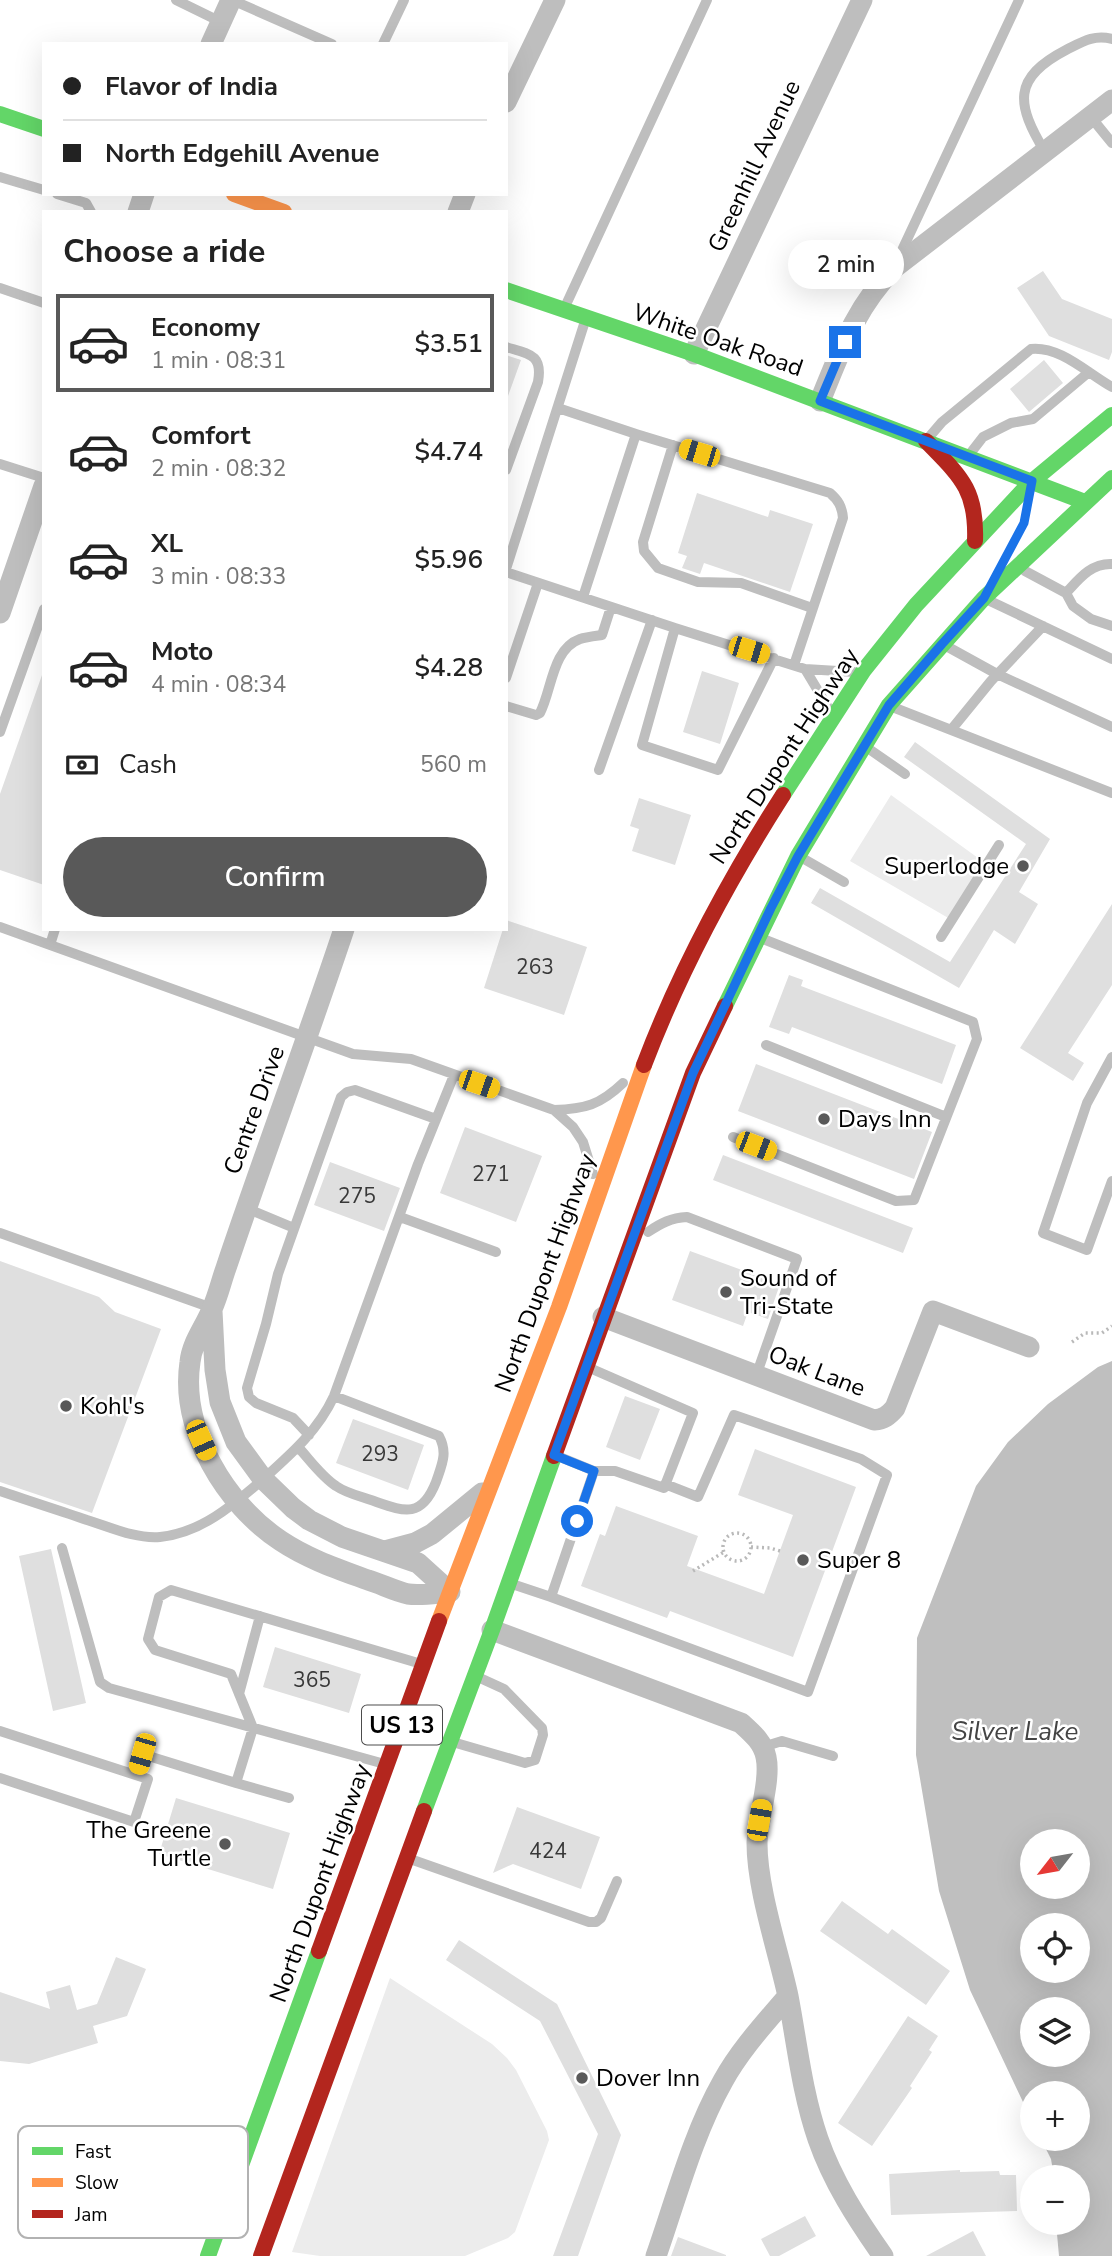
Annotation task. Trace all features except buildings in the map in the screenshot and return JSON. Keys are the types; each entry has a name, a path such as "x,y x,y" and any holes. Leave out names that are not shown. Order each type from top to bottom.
{"main road":[{"path":"0,114 42,128"},
{"path":"240,196 278,210"},
{"name":"White Oak Road","path":"508,291 694,354 1094,506"},
{"name":"North Dupont Highway","path":"248,2146 424,1664 456,1600 491,1485 559,1307 598,1194 620,1152 645,1063 660,1023 716,908 766,817 879,650 932,587 1032,481 1112,415"},
{"path":"926,441 967,485 977,523 975,541"},
{"path":"1094,506 1097,467"},
{"path":"984,598 1012,561 1094,506 1112,478"},
{"path":"1027,505 1032,481"},
{"name":"US 13","path":"261,2256 492,1630 693,1073 798,856 889,705 984,598"},
{"path":"596,1289 603,1318"},
{"path":"484,1546 491,1485"},
{"path":"482,1601 492,1630"},
{"path":"469,1639 473,1680"},
{"name":"North Dupont Highway","path":"208,2256 215,2238"}],"street":[{"path":"212,42 232,0"},
{"path":"508,98 555,0"},
{"name":"Greenhill Avenue","path":"694,354 862,0"},
{"path":"820,401 853,322 878,284 894,268 1112,100"},
{"path":"0,613 42,491"},
{"name":"Centre Drive","path":"343,931 212,1308 194,1344 190,1361 190,1399 201,1440 210,1461 237,1501 270,1534 318,1561 410,1594 456,1600"},
{"name":"Centre Drive","path":"212,1308 215,1370 220,1402 236,1442 263,1479 309,1520 342,1537 418,1563 456,1600"},
{"name":"Oak Lane","path":"603,1318 874,1420 881,1420 895,1408 933,1311 1029,1347"},
{"path":"385,1551 415,1544 432,1534 491,1485"},
{"path":"492,1630 741,1723 757,1737 763,1747 768,1767 757,1844 760,1870 809,2107 818,2137 842,2194 883,2256"},
{"path":"656,2256 703,2123 717,2092 730,2067 788,1996"}],"lane":[{"path":"176,0 221,22"},
{"path":"232,0 327,42"},
{"path":"384,42 404,0"},
{"path":"563,311 707,0"},
{"path":"894,268 1019,0"},
{"path":"1045,152 1030,127 1025,110 1024,95 1034,71 1055,56 1093,37 1112,39"},
{"path":"1090,117 1112,143"},
{"path":"0,177 42,189"},
{"path":"63,196 86,203 90,210"},
{"path":"0,288 42,302"},
{"path":"508,564 586,318"},
{"path":"508,348 529,355 538,361 541,367 508,464"},
{"path":"926,441 942,422 1031,349 1043,348 1074,362 1112,387"},
{"path":"968,457 983,437 1011,423 1033,419 1089,372"},
{"path":"558,408 830,493 838,500 843,509 843,517 813,608 800,667 834,716"},
{"path":"583,597 636,433"},
{"path":"673,445 643,542 644,551 650,561 658,568 698,582 741,583 813,608"},
{"path":"0,464 42,477"},
{"path":"1012,561 1066,593 1073,606 1091,619 1112,626"},
{"path":"1066,593 1097,565 1112,564"},
{"path":"508,571 538,583 800,667 863,673"},
{"path":"508,672 538,583"},
{"path":"984,598 1112,659"},
{"path":"508,707 536,715 540,713 558,664 569,646 579,639 602,635 611,607"},
{"path":"0,732 42,615"},
{"path":"599,770 652,620"},
{"path":"951,730 997,674 1043,626"},
{"path":"675,628 642,745 718,770 774,658"},
{"path":"942,644 997,674 1112,727"},
{"path":"889,705 1112,793"},
{"path":"864,746 905,774"},
{"path":"941,937 999,845"},
{"path":"798,856 844,882"},
{"path":"0,927 353,1054 411,1059 554,1110 573,1126 583,1142 598,1194"},
{"path":"50,945 54,931"},
{"path":"733,1137 896,1201 914,1200 977,1039 973,1022 757,936"},
{"path":"766,1045 946,1117"},
{"path":"1112,1057 1087,1103 1043,1233 1087,1250 1112,1181"},
{"path":"554,1110 579,1109 597,1103 645,1063"},
{"path":"0,1491 125,1532 159,1537 189,1530 214,1518 298,1447 327,1410 334,1396 454,1075"},
{"path":"309,1435 293,1418 248,1397 247,1388 278,1274 341,1097 355,1090 436,1119"},
{"path":"246,1208 294,1228"},
{"path":"400,1217 496,1252"},
{"path":"629,1246 660,1223 687,1217 797,1259 756,1376"},
{"path":"0,1233 212,1308"},
{"path":"554,1455 594,1471 615,1471 664,1488 693,1413 586,1367"},
{"path":"298,1447 326,1478 349,1492 401,1510 411,1509 429,1499 445,1457 439,1436 334,1396"},
{"path":"509,1583 808,1692 887,1475 861,1459 734,1415 698,1497 666,1484"},
{"path":"551,1597 594,1471"},
{"path":"62,1548 100,1682 109,1688 387,1764"},
{"path":"236,1783 253,1728 231,1674 155,1650 148,1639 159,1597 171,1590 424,1664"},
{"path":"239,1694 260,1616"},
{"path":"450,1741 525,1763 535,1760 543,1735 542,1728 504,1689 473,1680"},
{"path":"0,1731 148,1779 134,1822 0,1778"},
{"path":"763,1747 782,1741 833,1756"},
{"path":"136,1775 142,1754 289,1798"},
{"path":"407,1857 589,1922 596,1922 601,1918 617,1881"}],"path":[{"path":"1072,1342 1085,1333 1102,1333 1112,1326"},
{"path":"737,1533 746,1536 751,1547 747,1558 738,1561 729,1559 724,1552 725,1541 737,1533"},
{"path":"751,1547 780,1551"},
{"path":"693,1571 724,1552"}],"shaded area":[{"path":"891,795 985,863 950,919 850,861"},
{"path":"390,1978 492,2044 507,2058 516,2070 549,2140 515,2232 508,2238 465,2256 320,2256 292,2252"}],"water":[{"name":"Silver Lake","path":"1112,1361 1112,2256 1059,2256 1057,2235 1090,2235 1090,2165 1052,2165 1047,2151 1090,2151 1090,2081 1020,2081 1020,2096 970,1990 939,1891 916,1755 917,1638 976,1486 1008,1442 1048,1404 1098,1367"}],"traffic: fast":[{"path":"0,114 42,128"},
{"path":"508,291 694,354 1085,502"},
{"path":"783,795 864,670 916,605 1030,483 1112,415"},
{"path":"725,1006 798,856 889,705 984,598 1112,478"},
{"path":"424,1811 554,1456"},
{"path":"248,2146 319,1951"},
{"path":"208,2256 215,2238"}],"traffic: slow":[{"path":"240,196 278,210"},
{"path":"439,1621 559,1307 644,1065"}],"traffic: jam":[{"path":"926,441 964,485 973,508 975,541"},
{"path":"644,1065 689,960 743,860 783,795"},
{"path":"554,1456 693,1073 725,1006"},
{"path":"319,1951 439,1621"},
{"path":"261,2256 424,1811"}],"place":[{"name":"Superlodge","path":"1023,866"},
{"name":"Days Inn","path":"824,1119"},
{"name":"Sound of Tri-State","path":"726,1292"},
{"name":"Kohl's","path":"66,1406"},
{"name":"Super 8","path":"803,1560"},
{"name":"The Greene Turtle","path":"225,1844"},
{"name":"Dover Inn","path":"582,2078"}],"route":[{"path":"577,1521 594,1471 554,1455 693,1073 798,856 864,746 889,705 984,598 1024,523 1032,481 820,401 845,342"}]}
